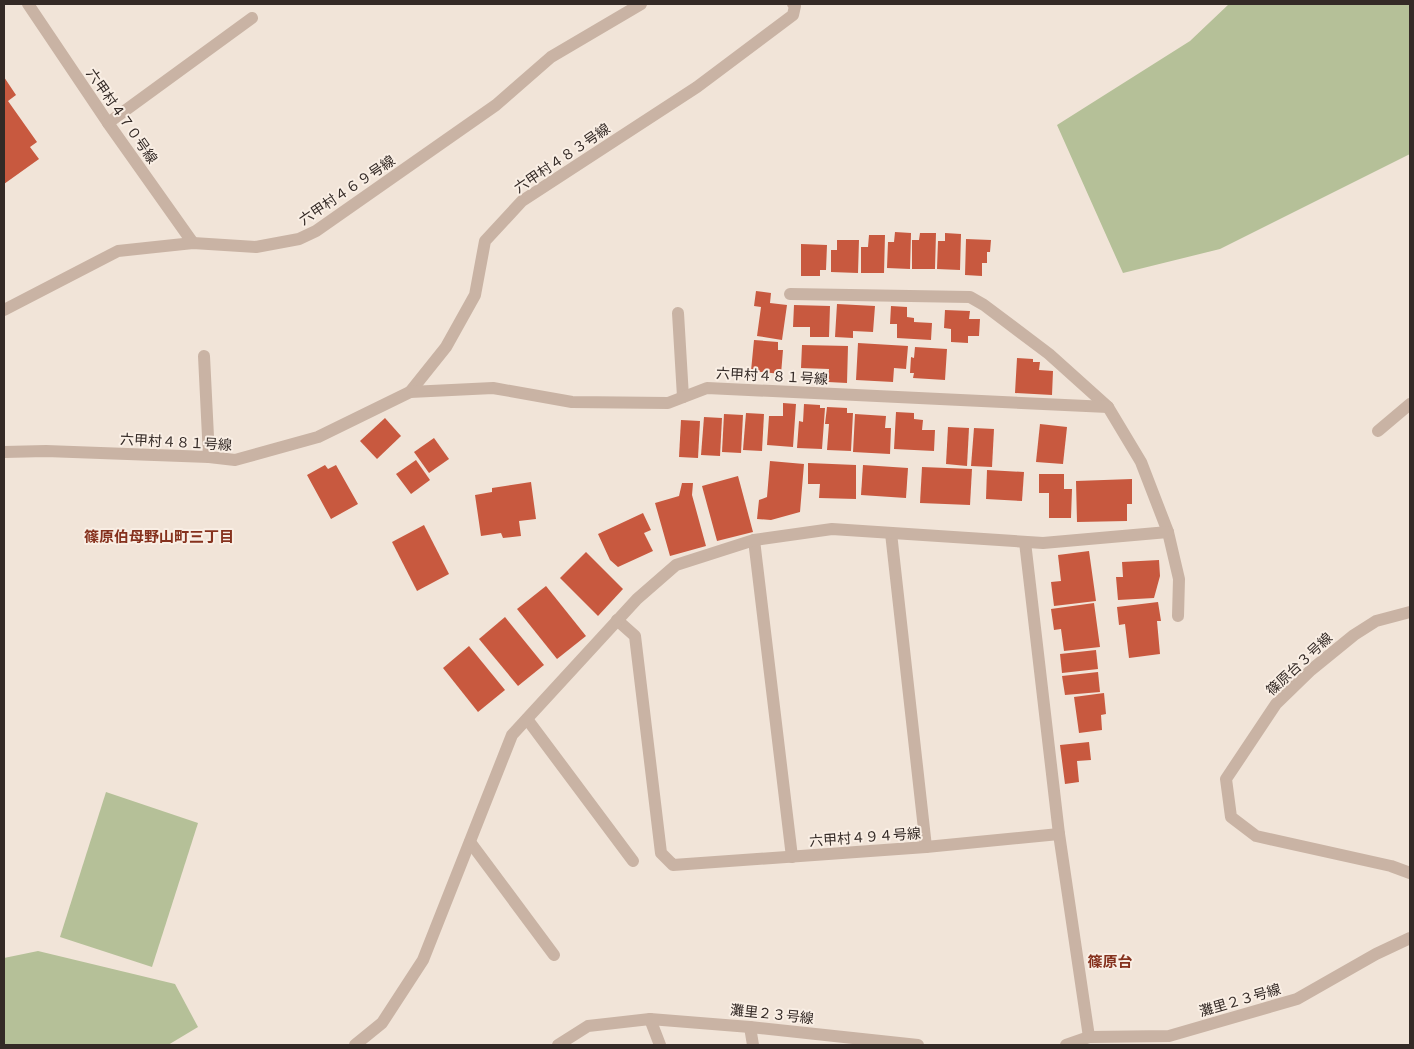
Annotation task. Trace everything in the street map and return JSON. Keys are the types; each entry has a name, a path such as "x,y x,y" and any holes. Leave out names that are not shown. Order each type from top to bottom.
{"street":[{"name":"六甲村４７０号線","path":"28,4 108,123 193,243"},
{"name":"六甲村４６９号線","path":"4,310 118,250 193,243 256,247 299,239 316,231 496,105 552,57 640,4"},
{"name":"六甲村４８３号線","path":"410,392 446,347 475,295 485,241 522,201 697,87 793,15 795,6 793,4"},
{"path":"108,123 252,18"},
{"path":"790,294 970,297 984,305 1049,354 1108,407 1141,462 1168,532 1179,579 1178,616"},
{"path":"678,313 683,397"},
{"path":"204,356 209,457"},
{"name":"六甲村４８１号線","path":"4,452 46,451 209,457 235,460 318,436 410,392 493,388 572,402 668,403 707,388 1108,407"},
{"path":"1378,431 1410,404"},
{"path":"355,1045 382,1023 423,960 512,735 637,599 676,565 754,540 832,529 1043,543 1168,532"},
{"path":"891,533 926,847"},
{"path":"754,540 792,857"},
{"path":"1025,542 1059,834 1089,1038"},
{"name":"篠原台３号線","path":"1410,612 1376,621 1354,635 1311,670 1276,704 1226,779 1231,818 1256,836 1391,866 1410,872"},
{"name":"六甲村４９４号線","path":"617,620 635,636 661,853 672,866 926,847 1059,834"},
{"path":"527,719 633,861"},
{"path":"470,842 554,955"},
{"name":"灘里２３号線","path":"1066,1045 1089,1038 1169,1036 1297,999 1376,954 1410,938"},
{"path":"558,1045 588,1026 650,1020 660,1045"},
{"name":"灘里２３号線","path":"650,1020 750,1027 918,1045"},
{"path":"750,1027 753,1045"}],"green space":[{"path":"1229,4 1410,4 1410,154 1220,249 1123,273 1057,125 1190,41"},
{"path":"106,792 198,823 152,967 60,937"},
{"path":"38,951 175,984 198,1027 168,1045 4,1045 4,958"}],"building":[{"path":"4,77 16,95 8,101 37,142 30,147 39,159 4,184"},
{"path":"895,232 911,233 910,269 887,268 888,242 894,242"},
{"path":"920,233 936,233 935,269 912,269 912,240 919,240"},
{"path":"945,233 961,234 960,270 937,269 938,241 945,241"},
{"path":"869,235 885,235 884,273 861,273 861,247 868,247"},
{"path":"966,239 991,240 990,252 987,252 987,263 982,263 982,276 965,275"},
{"path":"837,240 859,240 858,273 831,272 831,250 837,250"},
{"path":"801,244 827,245 826,270 820,270 820,276 801,276"},
{"path":"756,291 771,293 770,303 787,305 782,340 757,336 761,307 754,306"},
{"path":"837,304 875,306 873,332 853,331 853,338 835,337"},
{"path":"794,305 830,306 829,337 810,337 810,327 793,327"},
{"path":"891,306 907,307 907,317 914,318 914,322 932,323 931,340 897,338 897,324 890,324"},
{"path":"945,310 970,311 969,319 980,319 979,336 968,336 968,343 951,342 951,329 944,328"},
{"path":"754,340 778,342 778,350 783,350 781,374 751,371"},
{"path":"858,343 908,346 906,369 894,368 893,382 856,380"},
{"path":"802,345 848,346 847,383 828,382 829,369 801,368"},
{"path":"915,347 947,349 945,380 913,378 914,373 910,373 911,357 914,358"},
{"path":"1017,358 1033,359 1033,362 1040,362 1039,370 1053,371 1052,395 1015,393"},
{"path":"783,403 796,404 793,447 767,445 769,416 783,416"},
{"path":"804,404 820,405 820,408 825,408 822,449 797,448 799,421 803,422"},
{"path":"827,407 847,408 847,413 853,413 851,451 827,450 829,424 825,424"},
{"path":"896,412 914,413 914,419 923,420 922,430 935,430 934,451 894,449"},
{"path":"746,413 764,414 762,451 743,450"},
{"path":"724,414 743,415 741,453 722,452"},
{"path":"855,414 886,416 885,428 891,428 890,454 853,452"},
{"path":"704,417 722,418 720,456 701,455"},
{"path":"385,418 401,436 377,459 360,441"},
{"path":"681,420 700,421 698,458 679,457"},
{"path":"1040,424 1067,427 1063,464 1036,462"},
{"path":"948,427 969,428 967,466 946,464"},
{"path":"974,428 994,429 992,467 971,466"},
{"path":"434,438 449,459 429,473 414,452"},
{"path":"416,460 430,480 411,494 396,474"},
{"path":"770,461 804,464 800,512 771,520 757,519 759,500 767,497"},
{"path":"808,463 856,465 856,499 819,498 820,484 808,484"},
{"path":"325,465 328,469 336,465 358,504 331,519 307,475"},
{"path":"863,465 908,468 906,498 861,495"},
{"path":"922,467 972,469 970,505 920,503"},
{"path":"987,470 1024,472 1022,501 986,499"},
{"path":"1039,474 1064,474 1064,489 1072,489 1071,518 1049,518 1049,493 1039,493"},
{"path":"738,476 753,532 717,541 702,486"},
{"path":"1132,479 1132,504 1127,504 1127,521 1077,522 1076,481"},
{"path":"531,482 536,519 519,521 521,536 503,538 501,533 481,536 475,495 492,492 492,488"},
{"path":"682,483 693,483 692,495 706,546 670,556 655,503 679,496"},
{"path":"643,513 651,530 644,533 653,551 618,567 610,560 598,534"},
{"path":"424,525 449,574 417,591 392,542"},
{"path":"1089,551 1096,601 1054,606 1051,582 1061,581 1058,555"},
{"path":"586,552 623,589 598,616 560,578"},
{"path":"1159,560 1160,576 1154,598 1118,600 1116,577 1123,577 1122,562"},
{"path":"546,586 586,636 557,659 517,609"},
{"path":"1158,602 1161,621 1157,621 1160,654 1129,658 1125,624 1119,625 1117,607"},
{"path":"1094,603 1100,647 1064,651 1061,629 1054,630 1051,609"},
{"path":"505,617 544,665 518,686 479,639"},
{"path":"469,646 505,690 478,712 443,668"},
{"path":"1096,650 1098,669 1062,673 1060,654"},
{"path":"1098,672 1100,692 1065,695 1062,676"},
{"path":"1104,693 1106,714 1101,715 1102,730 1079,733 1074,697"},
{"path":"1089,742 1091,760 1077,761 1079,782 1065,784 1060,745"}],"district":[{"name":"篠原伯母野山町三丁目","path":"159,536"},
{"name":"篠原台","path":"1110,961"}]}
